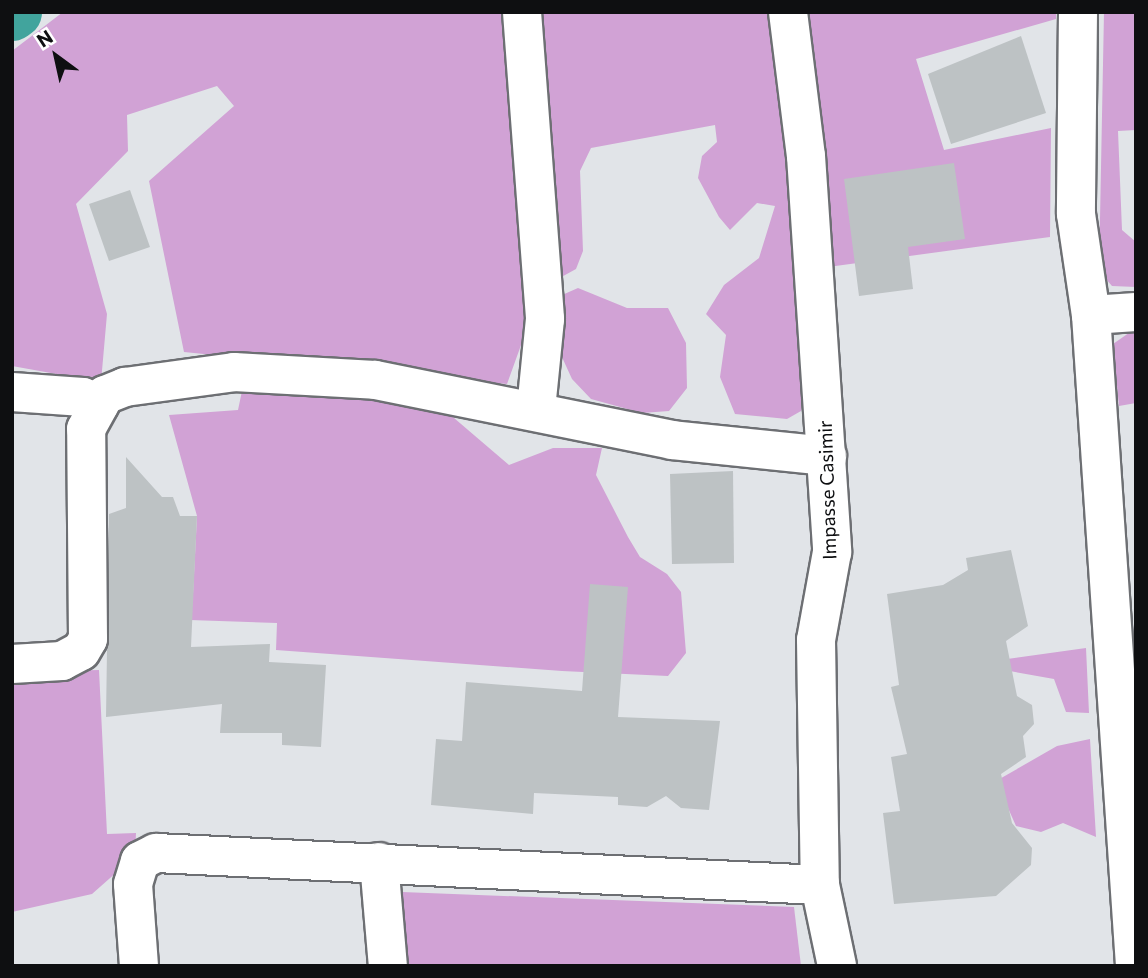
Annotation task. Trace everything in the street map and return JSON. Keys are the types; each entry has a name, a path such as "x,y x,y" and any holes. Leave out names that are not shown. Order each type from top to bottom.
{"street":[{"path":"522,12 545,319 536,409"},
{"name":"Impasse Casimir","path":"788,12 806,156 832,552 816,640 820,885 837,966"},
{"path":"1078,12 1076,214 1091,315 1135,966"},
{"path":"1091,315 1136,312"},
{"path":"12,664 62,661 81,652 88,639 86,429 99,405 125,387 234,372 375,380 536,409 672,440 827,456"},
{"path":"12,392 83,397 99,405"},
{"path":"139,966 132,884 140,861 156,853 820,885"},
{"path":"379,862 388,966"}],"shaded area":[{"path":"63,12 509,12 534,309 507,384 184,352 149,181 234,106 217,86 127,115 128,151 76,204 107,314 101,382 12,366 12,51"},
{"path":"532,12 781,12 805,383 801,411 787,419 735,414 720,377 726,335 706,314 724,285 759,258 775,206 757,203 730,230 719,217 698,178 702,156 717,142 715,125 591,148 580,171 583,251 576,269 556,280"},
{"path":"804,12 1056,12 1056,19 916,59 944,150 1051,128 1050,237 828,267 818,87"},
{"path":"1104,12 1136,12 1136,130 1118,131 1122,230 1136,242 1136,287 1112,286 1099,271"},
{"path":"578,288 627,308 668,308 686,343 687,388 669,411 642,413 591,399 572,379 561,355 553,299"},
{"path":"1136,328 1136,403 1119,406 1113,344"},
{"path":"302,387 447,412 509,465 553,448 602,448 596,475 628,537 640,557 667,574 681,592 686,653 668,676 562,671 276,650 277,623 190,620 176,640 103,645 104,595 193,594 197,516 169,415 238,410 242,391"},
{"path":"1086,648 1089,713 1066,712 1054,679 971,664"},
{"path":"99,670 107,834 136,833 135,856 92,894 12,912 12,672"},
{"path":"1090,739 1096,837 1063,823 1041,832 1016,826 996,781 1057,746"},
{"path":"402,892 794,907 801,966 407,966"}],"building":[{"path":"1021,36 1046,113 951,144 928,74"},
{"path":"954,163 965,239 908,247 913,289 859,296 844,179"},
{"path":"130,190 150,247 109,261 89,204"},
{"path":"126,457 162,497 173,497 180,516 197,516 191,647 270,644 269,662 326,665 321,747 282,745 282,733 220,733 222,704 106,717 109,514 126,508"},
{"path":"733,471 734,563 672,564 670,474"},
{"path":"1011,550 1028,626 1006,641 1017,696 1032,705 1034,724 1023,736 1026,757 1001,774 1012,823 1032,848 1031,865 996,896 894,904 883,813 900,811 891,757 907,754 891,687 899,685 887,594 943,585 968,570 966,558"},
{"path":"590,584 628,587 618,717 720,721 709,810 681,808 666,796 647,807 618,805 618,797 534,793 533,814 431,805 436,739 462,741 466,682 582,691"}],"waterway":[{"path":"12,15 16,12"}]}
